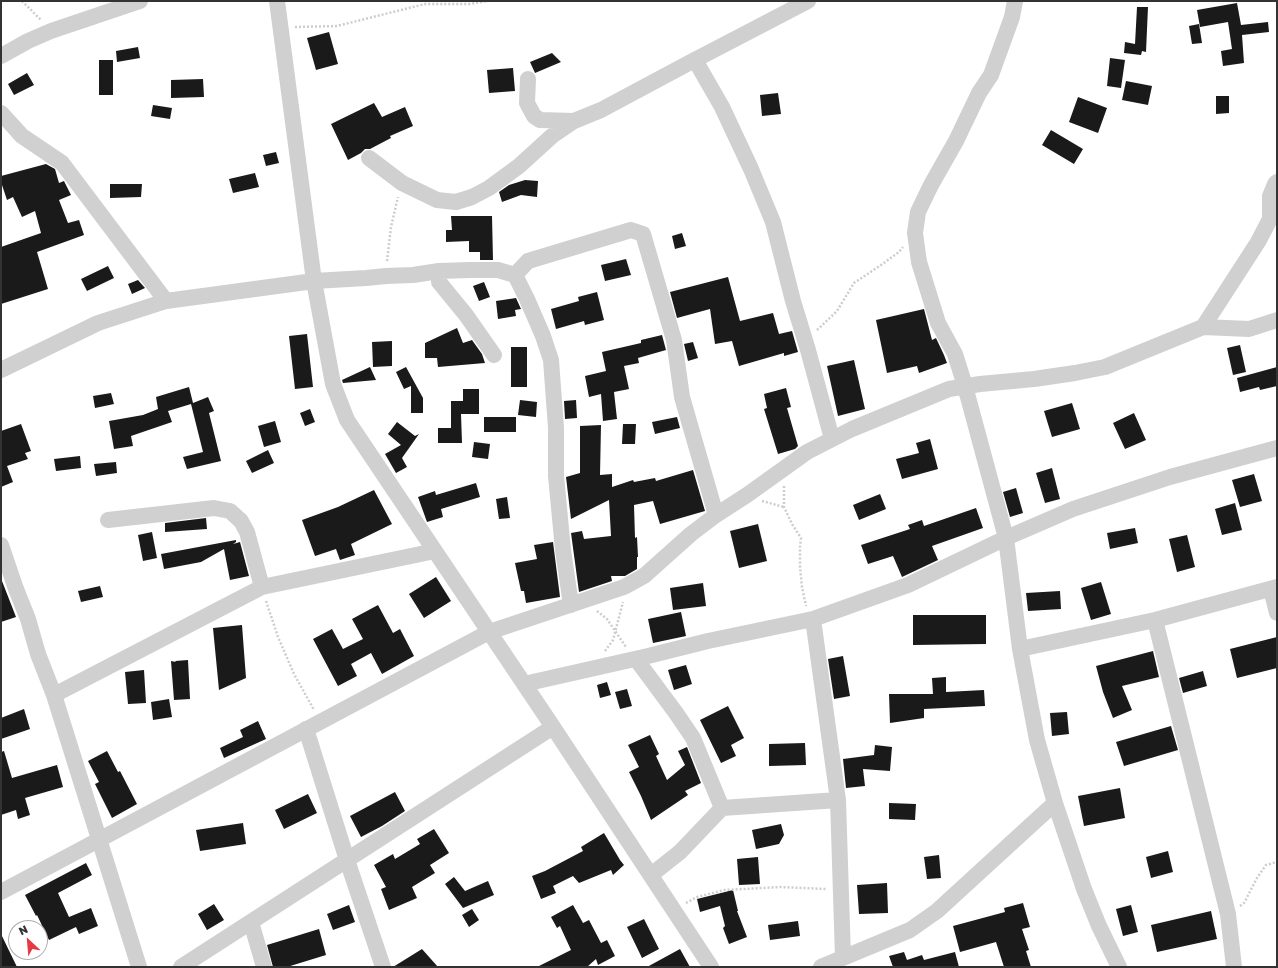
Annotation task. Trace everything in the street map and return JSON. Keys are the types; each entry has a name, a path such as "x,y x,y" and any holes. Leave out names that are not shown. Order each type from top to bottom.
{"street":[{"path":"1,56 28,41 51,31 140,1"},
{"path":"277,1 314,281 333,384 347,420 553,727 711,967"},
{"path":"370,158 402,183 437,200 456,202 472,197 495,183 518,166 552,136 574,121 601,110 808,1"},
{"path":"1015,1 1012,17 990,75 979,93 956,141 931,185 918,212 915,233 919,262 938,323 955,354 1006,538 1020,649 1037,740 1055,803 1084,889 1099,926 1119,967"},
{"path":"695,60 722,107 751,168 773,222 832,439"},
{"path":"528,79 527,103 534,116 540,120 574,121"},
{"path":"1,113 22,136 62,163 166,301"},
{"path":"1203,327 1258,242 1273,225 1270,196 1277,182"},
{"path":"515,275 528,260 631,230 643,234 674,340 682,397 716,515"},
{"path":"1,370 98,324 166,301 314,281 413,275 439,271 498,270 515,275 530,305 551,360 562,550 575,604"},
{"path":"439,271 440,282 466,315 494,355"},
{"path":"1,892 489,632 624,587 644,576 691,534 716,515 747,495 807,452 852,429 949,389 1074,373 1105,367 1203,327 1249,329 1277,320"},
{"path":"524,684 708,641 813,619 908,585 1073,508 1170,476 1277,448"},
{"path":"108,520 214,508 230,511 241,521 247,532 262,587"},
{"path":"1,545 28,619 38,654 54,695 139,967"},
{"path":"54,695 262,587 435,551"},
{"path":"1020,649 1155,620 1274,588 1277,613"},
{"path":"813,619 838,800 843,958"},
{"path":"1155,620 1228,914 1234,967"},
{"path":"636,659 693,738 722,808"},
{"path":"313,725 347,860 383,967"},
{"path":"181,967 553,727"},
{"path":"651,875 680,852 722,808 838,800"},
{"path":"821,967 910,930 938,911 1055,803"},
{"path":"251,922 264,967"}],"path":[{"path":"22,1 51,31"},
{"path":"281,27 337,26 425,4 469,4 488,1"},
{"path":"386,276 391,227 402,183"},
{"path":"808,350 812,336 837,311 854,283 899,252 915,233"},
{"path":"784,485 784,507 801,538 802,587 806,606 813,619"},
{"path":"262,587 264,598 278,637 313,725"},
{"path":"594,668 612,640 618,616 623,604 624,587"},
{"path":"575,604 597,611 607,619 636,659"},
{"path":"1228,914 1244,903 1257,878 1266,865 1277,862"},
{"path":"674,910 697,897 725,890 780,887 841,890"}],"building":[{"path":"1237,3 1241,25 1268,22 1269,32 1242,35 1244,63 1223,66 1221,51 1232,49 1228,22 1200,27 1197,10"},
{"path":"1137,7 1148,7 1146,52 1142,51 1141,55 1124,53 1125,42 1135,44"},
{"path":"1199,24 1202,43 1192,44 1189,26"},
{"path":"329,32 338,64 316,70 307,38"},
{"path":"138,47 140,58 117,62 116,51"},
{"path":"552,53 561,62 535,73 530,62"},
{"path":"1110,58 1125,60 1121,88 1107,86"},
{"path":"99,60 113,60 113,95 99,95"},
{"path":"513,68 515,91 489,93 487,70"},
{"path":"27,73 34,85 14,95 8,84"},
{"path":"203,79 204,97 171,98 171,80"},
{"path":"1126,81 1152,86 1148,105 1122,100"},
{"path":"778,93 781,114 762,116 760,95"},
{"path":"1216,96 1229,96 1229,113 1216,114"},
{"path":"1078,97 1107,108 1098,133 1069,122"},
{"path":"374,103 382,117 405,107 413,126 390,136 391,138 370,149 365,149 348,160 331,124"},
{"path":"153,105 172,108 170,119 151,116"},
{"path":"1051,130 1083,149 1074,164 1042,145"},
{"path":"276,152 279,163 266,166 263,155"},
{"path":"46,164 55,169 59,183 64,181 71,195 59,200 68,223 79,220 84,235 37,252 48,289 1,304 1,247 41,233 35,211 22,217 13,197 7,200 1,182 1,176"},
{"path":"255,173 259,187 233,193 229,179"},
{"path":"525,180 538,181 537,197 521,195 502,202 499,192 509,185"},
{"path":"110,184 142,184 141,197 110,198"},
{"path":"451,216 492,216 493,260 480,260 480,252 469,252 469,241 446,242 446,230 452,230"},
{"path":"682,233 686,246 675,249 672,236"},
{"path":"626,259 631,275 605,281 601,265"},
{"path":"108,266 114,278 87,291 81,279"},
{"path":"728,277 740,321 773,313 779,334 792,331 798,352 784,356 784,353 739,366 732,341 715,344 710,309 677,318 670,292"},
{"path":"138,280 145,288 132,294 128,284"},
{"path":"484,282 490,297 479,301 473,286"},
{"path":"597,292 604,320 585,325 584,321 556,329 551,309 579,301 578,297"},
{"path":"516,298 521,309 515,310 516,316 498,319 496,301"},
{"path":"924,309 932,340 936,338 947,363 919,373 917,366 887,373 876,320"},
{"path":"457,328 463,343 472,340 482,354 485,363 438,367 437,358 425,358 425,343"},
{"path":"307,334 313,387 295,389 289,336"},
{"path":"662,335 666,350 638,358 639,363 624,366 629,389 614,392 617,419 603,421 601,394 589,397 585,376 606,371 602,352 641,343 641,340"},
{"path":"392,341 392,366 373,367 372,342"},
{"path":"693,342 698,358 688,361 684,344"},
{"path":"1240,345 1246,372 1233,375 1227,348"},
{"path":"511,347 527,347 527,387 511,387"},
{"path":"854,360 865,409 838,416 827,366"},
{"path":"370,367 376,380 343,383 342,380"},
{"path":"406,367 423,398 423,413 411,413 411,386 404,389 396,372"},
{"path":"1277,367 1277,386 1260,390 1259,387 1240,392 1237,378"},
{"path":"189,387 193,403 208,397 214,411 209,413 221,461 187,469 183,457 203,452 191,404 168,411 172,422 131,436 133,446 114,449 109,421 143,415 158,409 156,397"},
{"path":"786,388 791,407 787,408 798,446 795,449 778,454 764,409 767,408 764,394"},
{"path":"463,389 479,389 479,414 461,414 462,443 438,443 438,428 451,428 451,401 463,401"},
{"path":"111,393 114,404 95,408 93,396"},
{"path":"520,400 537,402 536,417 518,415"},
{"path":"576,400 577,418 565,419 564,401"},
{"path":"1072,403 1080,429 1052,437 1044,411"},
{"path":"310,409 315,422 305,426 300,413"},
{"path":"1134,413 1146,440 1125,449 1113,423"},
{"path":"484,417 516,417 516,432 484,432"},
{"path":"677,417 680,428 655,434 652,422"},
{"path":"275,421 281,442 264,447 258,426"},
{"path":"397,422 415,436 419,434 402,458 407,467 396,473 385,454 401,445 388,434"},
{"path":"21,424 31,451 25,453 28,459 7,466 13,482 1,487 1,431"},
{"path":"623,424 636,424 635,444 622,444"},
{"path":"601,425 600,475 612,474 612,487 633,480 634,482 655,478 656,481 693,470 705,511 660,524 653,501 634,505 635,538 637,537 638,557 637,569 625,576 611,576 612,581 579,592 571,533 582,531 584,539 611,536 609,500 571,519 566,477 580,473 580,426"},
{"path":"930,439 938,469 902,479 896,459 919,453 916,443"},
{"path":"474,442 490,444 488,459 472,457"},
{"path":"268,450 274,463 252,473 246,461"},
{"path":"80,456 81,468 56,471 54,459"},
{"path":"116,462 117,473 96,476 94,464"},
{"path":"1052,468 1060,499 1045,503 1036,473"},
{"path":"1254,474 1262,501 1240,507 1232,480"},
{"path":"476,483 480,497 441,509 443,517 427,522 418,497 435,491 436,495"},
{"path":"1016,488 1023,513 1010,517 1003,492"},
{"path":"374,490 392,524 351,544 355,555 340,560 336,549 315,556 302,520 338,507"},
{"path":"880,494 886,509 859,520 853,505"},
{"path":"507,497 510,518 499,519 496,499"},
{"path":"1235,503 1242,530 1222,535 1215,509"},
{"path":"976,508 983,528 932,546 938,560 902,577 893,556 868,564 861,545 910,529 908,525 922,520 924,526"},
{"path":"206,518 207,529 165,532 165,523"},
{"path":"758,524 767,561 739,568 730,531"},
{"path":"1135,528 1138,543 1110,549 1107,533"},
{"path":"152,532 157,558 143,561 138,535"},
{"path":"1187,535 1195,567 1177,572 1169,539"},
{"path":"236,540 233,544 240,542 249,576 230,580 224,549 201,562 164,569 161,554"},
{"path":"553,542 560,597 526,603 524,591 521,591 515,563 537,559 534,545"},
{"path":"436,577 451,601 424,618 409,594"},
{"path":"1,581 16,617 1,622"},
{"path":"1101,582 1111,614 1091,620 1081,588"},
{"path":"703,583 706,606 673,610 670,588"},
{"path":"100,586 103,597 81,602 78,591"},
{"path":"1060,591 1061,609 1028,611 1026,593"},
{"path":"378,605 393,633 400,629 414,656 382,674 371,653 351,664 357,676 338,686 313,639 332,629 343,649 363,639 352,619"},
{"path":"681,612 686,636 653,643 648,619"},
{"path":"913,615 986,615 986,644 913,645"},
{"path":"242,625 246,678 219,690 213,628"},
{"path":"1277,637 1277,668 1237,678 1230,649"},
{"path":"1153,651 1159,677 1122,686 1132,710 1113,718 1103,692 1096,666"},
{"path":"843,656 850,696 834,699 828,659"},
{"path":"188,660 190,699 174,700 171,661 176,662 175,661"},
{"path":"686,665 692,684 674,690 668,670"},
{"path":"144,670 146,703 128,704 125,672"},
{"path":"1203,671 1207,686 1183,693 1179,678"},
{"path":"946,677 946,692 984,690 985,706 924,709 924,718 890,723 889,694 933,694 932,678"},
{"path":"607,682 611,695 600,698 597,685"},
{"path":"627,689 632,706 620,709 615,692"},
{"path":"169,699 172,717 153,720 151,702"},
{"path":"728,706 744,738 731,745 736,756 721,763 700,720"},
{"path":"24,709 30,729 1,739 1,718"},
{"path":"1067,712 1069,734 1052,736 1050,713"},
{"path":"258,721 266,739 224,758 220,748 243,737 240,730"},
{"path":"1171,726 1178,750 1124,766 1116,742"},
{"path":"650,735 659,754 656,756 667,780 685,765 678,751 687,747 701,783 685,791 688,795 651,820 629,772 639,767 628,745"},
{"path":"805,743 806,765 769,766 769,744"},
{"path":"875,745 892,747 890,771 863,769 865,786 846,788 843,759 874,755"},
{"path":"4,751 12,778 57,765 63,787 25,798 30,815 18,819 16,810 1,815 1,752"},
{"path":"107,751 118,772 120,771 137,804 112,818 95,784 99,782 88,761"},
{"path":"1120,788 1125,818 1084,826 1078,796"},
{"path":"395,792 405,811 382,826 361,837 350,816"},
{"path":"308,794 317,813 284,829 275,810"},
{"path":"889,803 916,804 915,820 889,819"},
{"path":"243,823 246,844 200,851 196,830"},
{"path":"781,824 784,835 779,844 756,849 752,830"},
{"path":"434,829 449,853 430,865 435,873 412,887 417,898 389,910 381,889 386,887 374,865 393,854 395,859 420,844 417,839"},
{"path":"604,833 624,865 613,875 611,870 579,883 573,876 553,886 556,893 541,899 532,876 545,871 583,851 581,847"},
{"path":"1168,851 1173,872 1151,878 1146,857"},
{"path":"939,855 941,878 927,879 924,857"},
{"path":"758,857 760,884 739,885 737,859"},
{"path":"86,863 92,875 58,893 69,917 91,908 98,926 79,934 76,927 49,940 48,920 39,920 25,895"},
{"path":"454,877 465,891 488,881 494,895 463,908 445,884"},
{"path":"887,883 888,913 859,914 857,885"},
{"path":"733,890 737,911 747,937 729,944 723,928 725,926 720,906 700,912 697,899"},
{"path":"1023,903 1030,927 1022,929 1029,950 1026,951 1031,967 1004,967 996,942 960,952 953,926 1005,912 1004,908"},
{"path":"214,904 224,920 207,930 198,914"},
{"path":"349,905 355,922 333,930 327,914"},
{"path":"573,905 583,923 589,920 601,943 607,940 615,956 598,965 596,959 587,967 537,967 571,950 560,926 557,928 551,917"},
{"path":"1131,905 1138,932 1123,936 1116,909"},
{"path":"472,909 479,920 469,927 462,915"},
{"path":"1211,911 1217,939 1157,952 1151,925"},
{"path":"644,919 659,949 642,958 627,927"},
{"path":"798,921 800,936 770,940 768,925"},
{"path":"319,929 326,955 287,967 273,967 267,945"},
{"path":"1,934 8,948 8,960 14,960 17,967 1,967"},
{"path":"422,949 438,967 393,967"},
{"path":"680,949 690,967 647,967"},
{"path":"904,952 907,960 922,955 924,960 955,952 959,967 893,967 889,956"}]}
